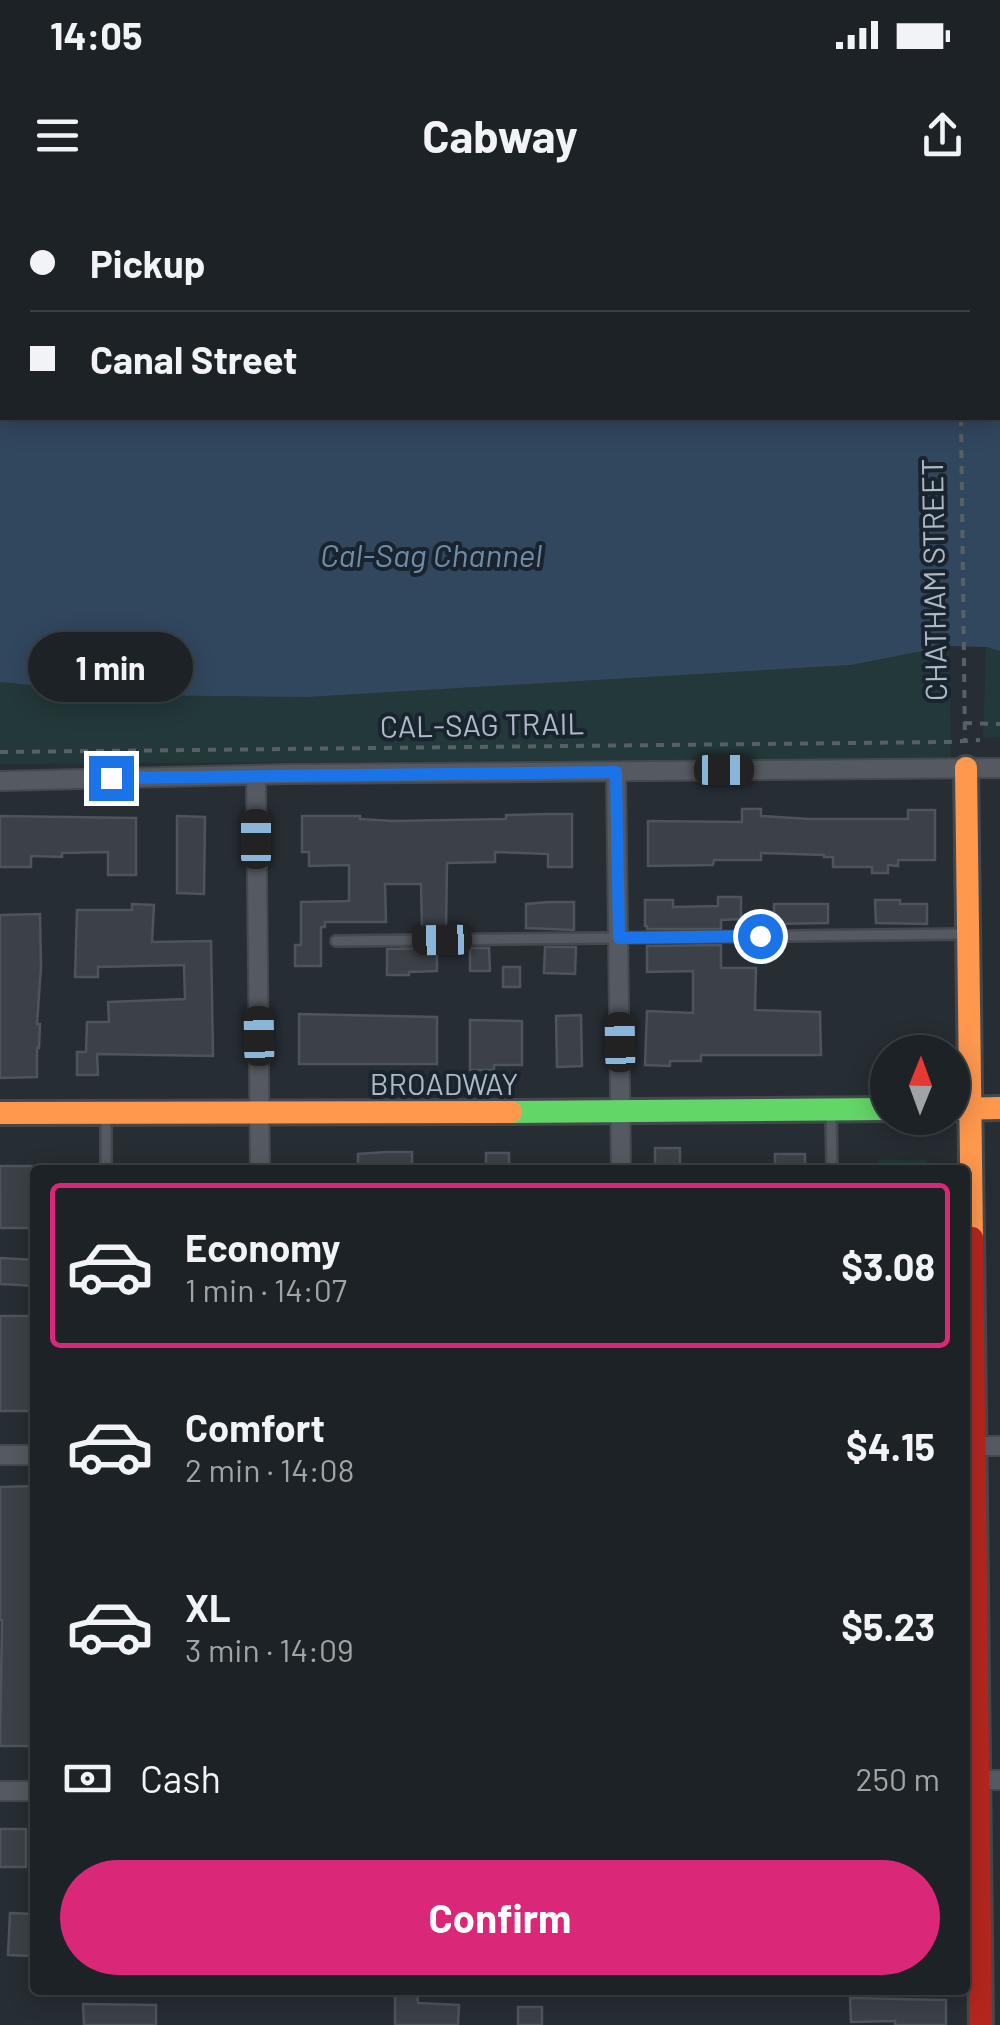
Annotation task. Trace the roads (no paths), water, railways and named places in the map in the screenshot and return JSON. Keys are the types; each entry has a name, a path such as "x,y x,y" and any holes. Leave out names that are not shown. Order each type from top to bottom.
{"street":[{"path":"964,1035 968,934 966,768"},
{"path":"0,781 1000,768"},
{"path":"616,772 621,1165"},
{"path":"256,775 260,1165"},
{"path":"970,1108 1000,1108"},
{"name":"BROADWAY","path":"0,1113 870,1109"},
{"path":"962,1135 964,1165"},
{"path":"981,2025 981,1780 971,1613 970,1446 1000,1446"},
{"path":"0,1455 30,1454"},
{"path":"0,1791 30,1791"}],"lane":[{"path":"336,941 968,934"},
{"path":"831,1110 832,1165"},
{"path":"106,1114 106,1165"}],"water":[{"name":"Cal-Sag Channel","path":"0,420 1000,420 1000,651 949,646 851,665 308,697 125,695 0,682"}]}
